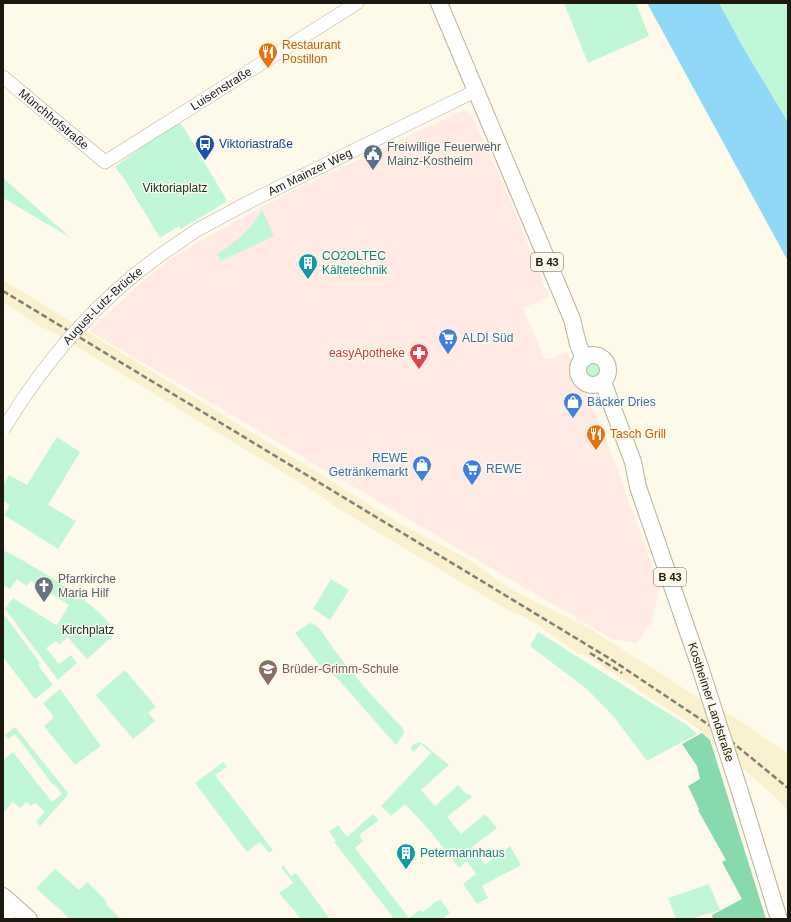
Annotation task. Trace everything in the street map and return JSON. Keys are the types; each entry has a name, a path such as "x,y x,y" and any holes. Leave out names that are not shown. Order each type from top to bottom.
{"main road":[{"name":"B 43","path":"439,3 574,324 578,344 588,357"},
{"path":"588,357 602,358 608,365 608,374 599,383 585,382 579,375 579,366 588,357"},
{"name":"Kostheimer Landstraße","path":"599,383 626,465 638,487 700,667 779,919"},
{"path":"3,896 29,919"},
{"path":"3,915 7,919"}],"street":[{"name":"Luisenstraße","path":"105,162 357,3"},
{"name":"Münchhofstraße","path":"3,77 105,162"},
{"name":"Am Mainzer Weg","path":"230,212 475,91"},
{"name":"August-Lutz-Brücke","path":"3,430 32,384 67,340 106,299 159,256 192,234 230,212"}],"shaded area":[{"path":"462,111 468,111 472,115 512,204 549,297 523,308 545,360 568,353 576,376 587,395 611,452 660,587 651,623 637,643 612,639 89,331 165,263 195,244 260,208 309,183 311,184 315,180"},
{"path":"3,280 403,525 466,558 514,591 589,628 691,693 740,721 788,754 788,810 696,727 639,691 634,686 585,655 578,654 538,625 521,615 513,613 337,508 315,492 51,331 39,326 3,302"}],"green space":[{"path":"564,3 636,3 649,36 588,63"},
{"path":"719,3 788,3 788,122 744,49"},
{"name":"Viktoriaplatz","path":"178,123 182,125 201,157 199,158 201,161 203,160 226,199 226,202 181,229 179,226 160,238 125,180 115,167 170,125"},
{"path":"3,178 71,238 3,198"},
{"path":"262,209 274,236 221,261 217,254 231,245 243,234"},
{"path":"593,361 600,364 603,371 600,378 593,381 586,378 583,371 586,364"},
{"path":"57,437 80,452 48,505 76,521 58,549 4,515 10,505 3,501 3,485 9,475 27,485"},
{"name":"Kirchplatz","path":"3,550 30,564 84,600 99,612 110,624 115,634 87,659 57,625 69,605 30,581 27,586 17,579 10,589 3,585"},
{"path":"331,579 349,590 330,620 313,609"},
{"path":"13,598 56,625 68,637 59,645 56,641 46,648 59,664 71,655 77,663 58,680 5,609"},
{"path":"3,613 40,663 38,665 53,685 35,699 3,657"},
{"path":"310,623 319,628 356,677 402,727 404,733 396,745 337,678 320,666 295,633"},
{"path":"538,632 687,725 697,734 647,761 614,717 587,689 530,646"},
{"path":"125,670 156,707 148,713 155,721 133,739 96,695"},
{"path":"60,689 101,746 75,765 44,726 54,717 43,703"},
{"path":"15,727 68,793 40,826 36,822 45,812 35,803 31,806 26,802 20,808 13,802 3,813 3,760 13,752 52,802 62,794 54,784 53,785 15,734 8,739 5,735"},
{"path":"702,733 710,740 766,919 713,919 712,915 742,899 722,862 726,860 698,810 699,809 688,786 700,779 697,766 682,744"},
{"path":"419,742 425,745 449,765 421,790 435,806 458,785 467,795 469,794 472,797 447,817 461,834 485,814 497,828 472,847 485,865 510,846 521,865 482,886 488,898 477,904 463,884 476,874 467,861 459,868 430,831 405,804 391,816 381,806 431,753 421,744 414,752 410,748"},
{"path":"223,762 227,767 215,775 273,850 269,853 260,842 247,852 195,783"},
{"path":"373,814 379,820 359,835 363,841 355,848 409,918 420,910 422,912 440,899 450,913 442,919 391,919 393,917 334,842 336,841 329,831 338,825 347,837"},
{"path":"283,865 291,876 296,873 330,919 301,919 279,893 293,883 281,867"},
{"path":"55,869 79,890 88,882 107,902 106,904 121,919 70,919 36,888"},
{"path":"709,884 720,910 690,919 676,919 668,898"}],"water":[{"path":"647,3 719,3 744,49 788,122 788,261"}],"railway":[{"path":"3,291 612,660 721,733 788,788"},
{"path":"590,653 622,673"}],"place":[{"name":"Restaurant Postillon","path":"268,69"},
{"name":"Viktoriastraße","path":"205,161"},
{"name":"Freiwillige Feuerwehr Mainz-Kostheim","path":"373,171"},
{"name":"CO2OLTEC Kältetechnik","path":"308,280"},
{"name":"ALDI Süd","path":"448,355"},
{"name":"easyApotheke","path":"419,370"},
{"name":"Bäcker Dries","path":"573,419"},
{"name":"Tasch Grill","path":"596,451"},
{"name":"REWE Getränkemarkt","path":"422,482"},
{"name":"REWE","path":"472,486"},
{"name":"Pfarrkirche Maria Hilf","path":"44,603"},
{"name":"Brüder-Grimm-Schule","path":"268,686"},
{"name":"Petermannhaus","path":"406,870"}]}
